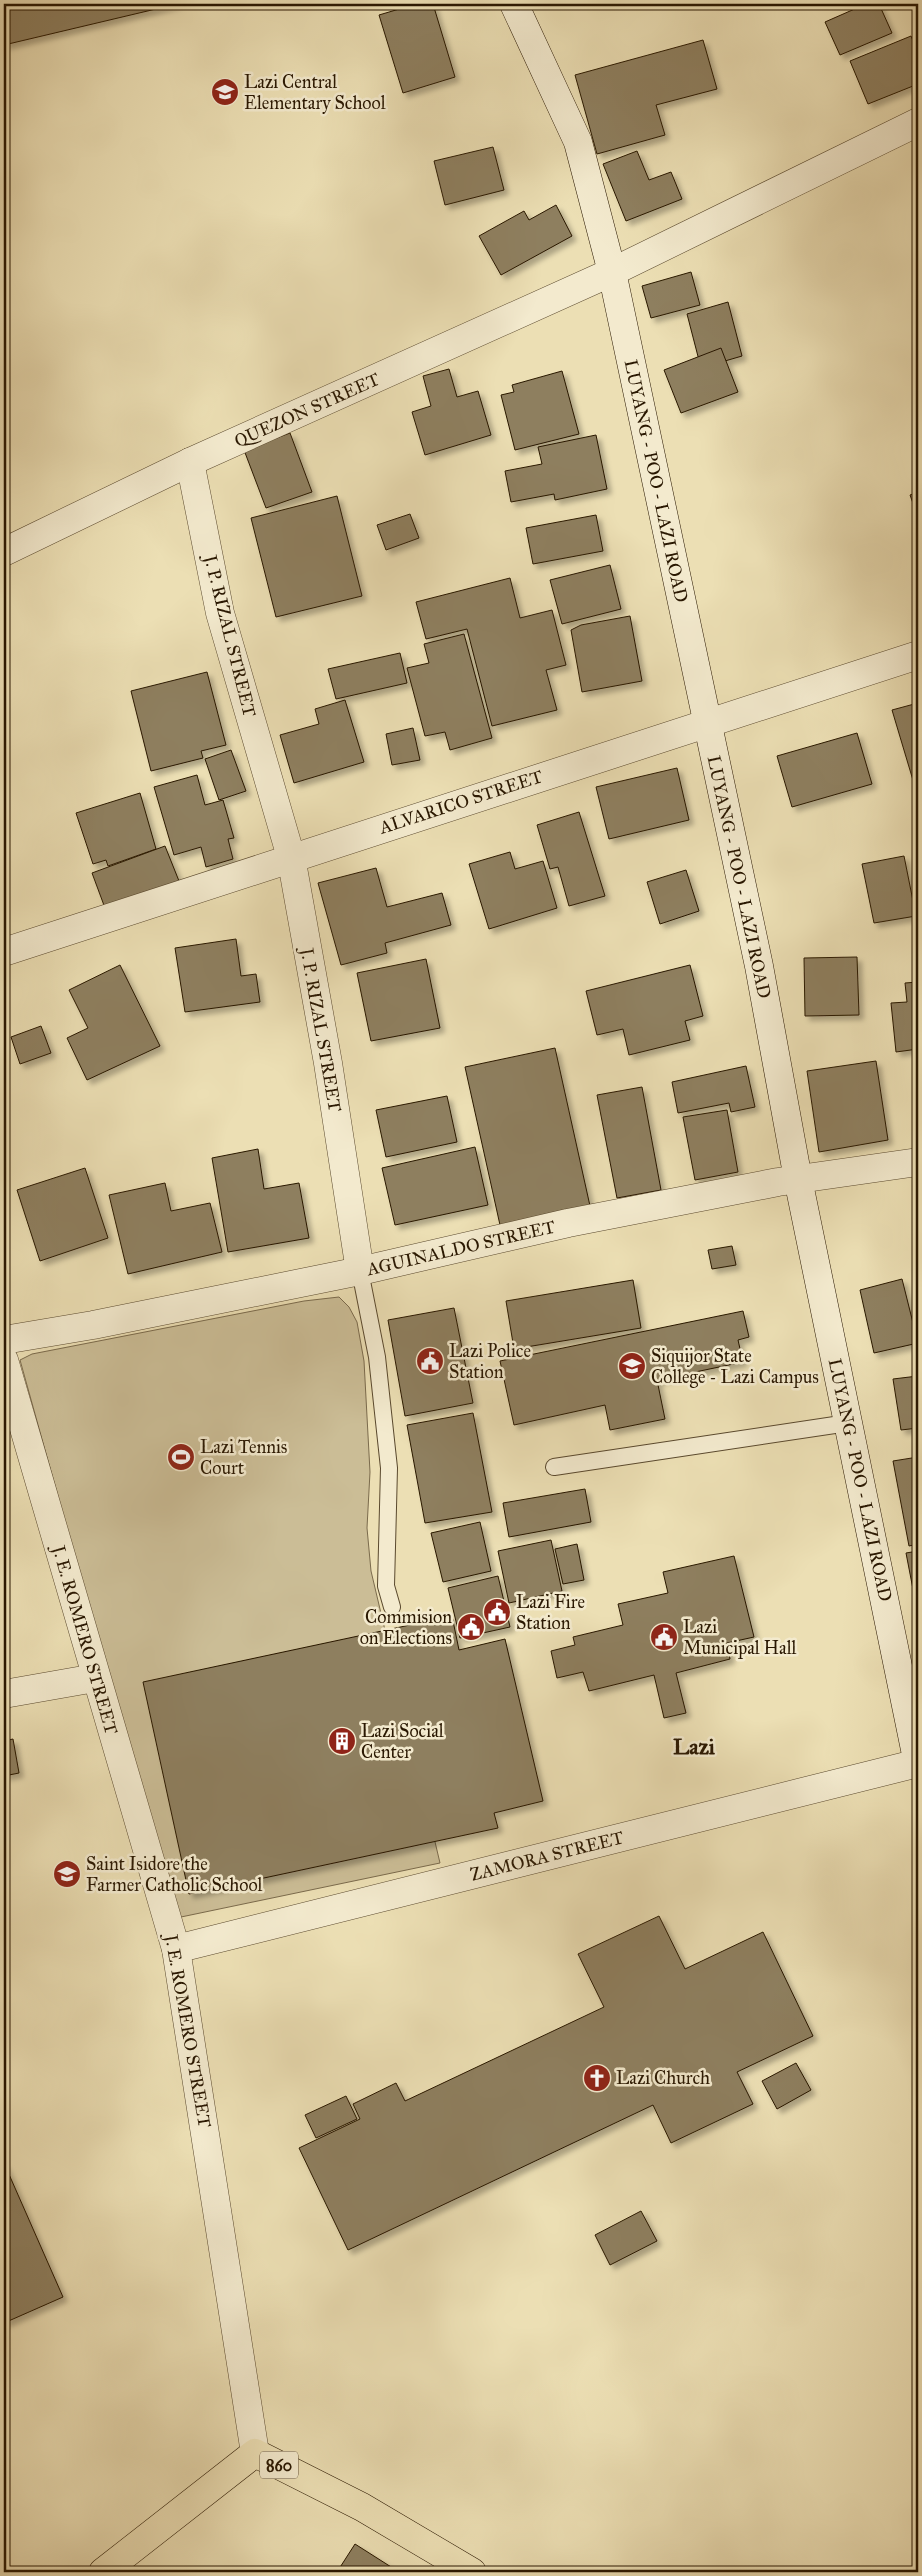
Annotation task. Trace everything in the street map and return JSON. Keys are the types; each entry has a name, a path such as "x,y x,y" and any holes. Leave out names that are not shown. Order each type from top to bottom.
{"main road":[{"name":"860","path":"103,2572 255,2453 362,2507 472,2572"}],"street":[{"name":"LUYANG - POO - LAZI ROAD","path":"514,4 578,142 612,272 759,966 798,1179 918,1764"},
{"name":"QUEZON STREET","path":"4,552 190,462 612,272 918,122"},
{"name":"J. P. RIZAL STREET","path":"190,462 220,614 291,858 328,1063 360,1271"},
{"name":"ALVARICO STREET","path":"4,952 918,655"},
{"name":"AGUINALDO STREET","path":"4,1340 93,1325 360,1271 568,1223 798,1179 918,1162"},
{"name":"J. E. ROMERO STREET","path":"4,1360 95,1678 176,1949 255,2453"},
{"path":"4,1694 95,1678"},
{"name":"ZAMORA STREET","path":"176,1949 918,1764"}],"lane":[{"name":"J. P. RIZAL STREET","path":"360,1271 377,1357 389,1468 386,1586 392,1607"},
{"path":"554,1467 848,1423"}],"shaded area":[{"path":"339,1297 349,1307 357,1322 364,1361 370,1472 367,1528 371,1571 440,1863 181,1917 174,1914 20,1360 32,1354 304,1301"}],"building":[{"path":"4,4 177,4 4,45"},
{"path":"416,4 433,4 455,77 403,93 379,15"},
{"path":"866,4 879,4 892,33 840,55 825,22"},
{"path":"918,11 918,27 914,12"},
{"path":"911,36 918,53 918,84 868,104 850,61"},
{"path":"703,40 717,89 656,105 665,135 597,154 575,75"},
{"path":"493,147 504,190 445,205 434,161"},
{"path":"637,151 649,180 671,172 682,199 626,221 603,164"},
{"path":"556,205 572,236 501,275 479,236 524,211 529,220"},
{"path":"691,272 700,305 651,318 642,286"},
{"path":"728,302 742,356 701,368 687,314"},
{"path":"721,348 738,392 681,413 664,370"},
{"path":"449,369 457,397 478,391 491,435 425,455 412,412 431,406 423,376"},
{"path":"562,371 579,434 515,450 501,395 514,392 512,385"},
{"path":"290,433 312,492 266,508 244,450"},
{"path":"596,435 607,489 555,500 554,494 511,502 505,471 542,464 538,447"},
{"path":"918,492 918,517 910,495"},
{"path":"337,496 362,596 276,617 251,518"},
{"path":"410,514 419,538 386,550 377,525"},
{"path":"596,515 603,551 533,564 526,528"},
{"path":"610,565 621,609 562,624 550,580"},
{"path":"510,578 520,618 552,610 566,665 546,670 557,710 492,726 467,629 426,639 416,602"},
{"path":"630,616 642,681 582,692 571,630 581,625"},
{"path":"464,634 492,738 450,750 445,732 425,736 407,668 429,663 424,644"},
{"path":"400,653 407,683 336,699 328,669"},
{"path":"207,672 226,745 201,751 203,758 151,771 131,691"},
{"path":"345,700 364,762 294,783 280,735 319,724 315,709"},
{"path":"918,703 918,797 892,710"},
{"path":"413,728 420,760 392,765 386,734"},
{"path":"857,733 872,784 792,807 777,756"},
{"path":"231,750 246,791 219,800 205,759"},
{"path":"677,768 689,820 609,839 596,787"},
{"path":"197,775 205,805 223,800 234,838 228,839 233,859 206,867 201,847 174,855 154,787"},
{"path":"140,793 156,849 108,866 106,860 93,864 76,813"},
{"path":"579,812 605,896 569,906 558,867 550,869 537,825"},
{"path":"165,846 179,881 105,908 92,873"},
{"path":"510,852 515,869 543,861 557,908 489,929 469,864"},
{"path":"904,856 916,916 874,923 862,864"},
{"path":"376,868 387,907 442,893 451,925 385,943 387,953 341,965 318,883"},
{"path":"686,870 699,911 660,924 647,882"},
{"path":"236,939 241,976 256,974 260,1002 185,1012 175,948"},
{"path":"857,957 859,1015 805,1016 804,958"},
{"path":"426,959 440,1028 371,1041 357,973"},
{"path":"120,965 160,1046 87,1080 67,1038 88,1028 69,990"},
{"path":"690,965 703,1016 685,1021 690,1040 629,1055 623,1029 597,1035 586,991"},
{"path":"918,982 918,1049 896,1052 891,1003 907,1002 905,983"},
{"path":"41,1026 51,1053 20,1064 11,1037"},
{"path":"555,1048 590,1206 500,1225 465,1067"},
{"path":"876,1061 888,1140 819,1152 807,1071"},
{"path":"746,1066 755,1107 731,1112 729,1103 678,1113 672,1082"},
{"path":"642,1087 661,1190 617,1198 597,1095"},
{"path":"447,1096 457,1142 386,1157 376,1110"},
{"path":"727,1110 738,1172 695,1180 683,1117"},
{"path":"475,1147 488,1205 395,1225 382,1168"},
{"path":"258,1149 264,1189 299,1183 309,1238 228,1252 212,1158"},
{"path":"85,1168 108,1238 40,1261 17,1190"},
{"path":"165,1183 171,1211 210,1203 222,1252 128,1274 109,1195"},
{"path":"732,1246 736,1265 712,1269 708,1250"},
{"path":"902,1279 918,1343 874,1353 860,1290"},
{"path":"633,1280 641,1328 514,1349 506,1301"},
{"name":"Lazi Police Station","path":"454,1308 473,1403 405,1416 388,1320"},
{"path":"743,1311 749,1337 738,1340 743,1362 657,1380 665,1419 610,1430 605,1405 514,1425 500,1361"},
{"path":"918,1376 918,1428 901,1430 893,1379"},
{"path":"473,1413 492,1512 425,1523 407,1425"},
{"path":"918,1457 918,1544 909,1546 893,1461"},
{"path":"585,1489 591,1522 509,1537 503,1503"},
{"path":"480,1522 491,1571 443,1582 431,1533"},
{"path":"551,1540 562,1591 509,1603 498,1551"},
{"path":"577,1544 584,1580 563,1584 555,1549"},
{"path":"918,1551 918,1615 906,1553"},
{"name":"Lazi Municipal Hall","path":"734,1556 754,1637 727,1643 730,1659 676,1673 686,1713 664,1718 654,1675 589,1691 583,1672 557,1678 551,1651 575,1645 573,1637 623,1625 618,1604 668,1593 663,1572"},
{"path":"498,1576 510,1627 460,1638 448,1588"},
{"name":"Lazi Social Center","path":"452,1616 459,1650 505,1639 543,1801 494,1813 498,1828 189,1894 143,1682"},
{"path":"13,1739 19,1773 4,1776 4,1741"},
{"name":"Lazi Church","path":"659,1916 685,1969 763,1932 813,2036 737,2072 753,2104 671,2143 653,2105 348,2250 299,2148 360,2119 353,2104 396,2083 405,2101 604,2007 578,1954"},
{"path":"796,2063 811,2090 777,2109 762,2081"},
{"path":"346,2096 357,2119 316,2138 305,2115"},
{"path":"4,2163 63,2297 4,2323"},
{"path":"641,2211 657,2241 610,2265 595,2235"},
{"path":"355,2544 399,2572 337,2572"}],"place":[{"name":"Lazi Central Elementary School","path":"225,92"},
{"name":"Lazi Police Station","path":"430,1361"},
{"name":"Siquijor State College - Lazi Campus","path":"632,1366"},
{"name":"Lazi Tennis Court","path":"181,1457"},
{"name":"Lazi Fire Station","path":"497,1612"},
{"name":"Commision on Elections","path":"471,1627"},
{"name":"Lazi Municipal Hall","path":"664,1637"},
{"name":"Lazi Social Center","path":"342,1741"},
{"name":"Saint Isidore the Farmer Catholic School","path":"67,1874"},
{"name":"Lazi Church","path":"597,2078"}],"district":[{"name":"Lazi","path":"694,1746"}]}
